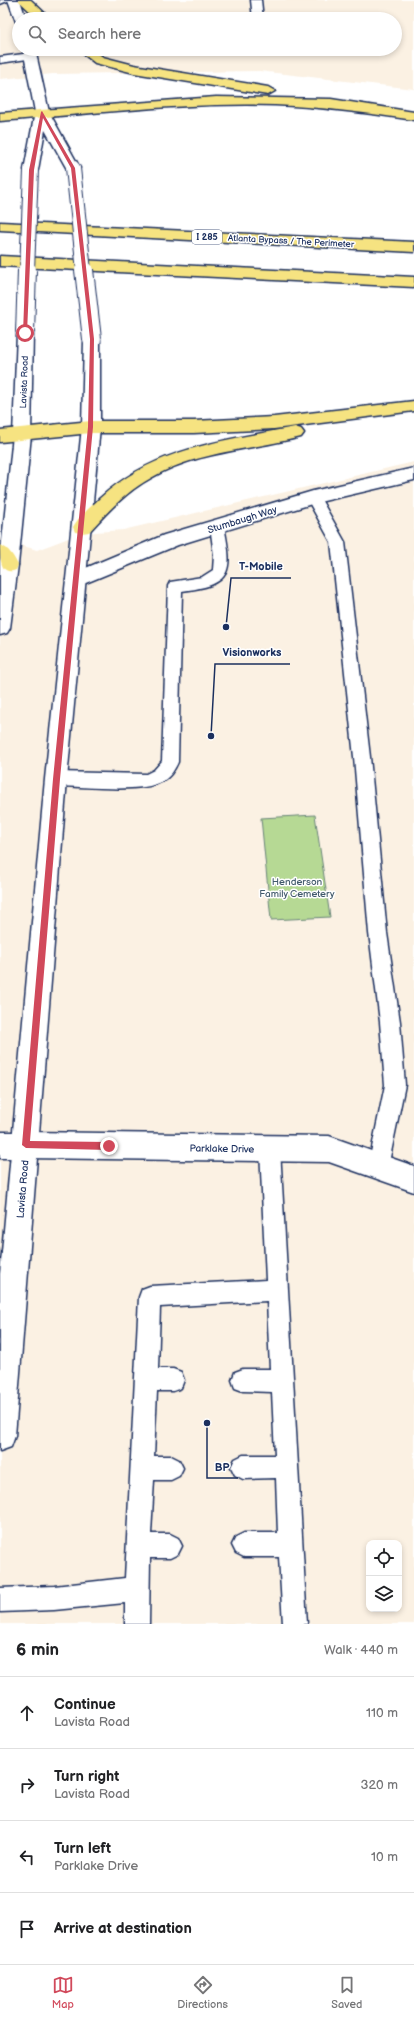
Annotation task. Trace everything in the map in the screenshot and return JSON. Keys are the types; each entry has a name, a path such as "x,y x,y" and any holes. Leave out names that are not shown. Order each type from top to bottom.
{"highway":[{"path":"24,0 37,12"},
{"path":"93,56 99,60 134,69 245,86 345,105 414,116"},
{"path":"0,117 42,112 216,101 275,101 345,105"},
{"name":"Atlanta Bypass / The Perimeter","path":"0,226 414,247"},
{"path":"0,262 414,282"},
{"path":"0,436 91,427 194,427 274,423 414,407"},
{"path":"82,526 122,489 145,473 168,463 193,455 414,407"}],"main road":[{"path":"14,0 18,12"},
{"name":"Lavista Road","path":"0,1436 13,1145 56,779 91,427 92,339 73,168 42,112 31,56"},
{"name":"Lavista Road","path":"0,628 4,558 22,435 32,170 42,112"},
{"name":"Stumbaugh Way","path":"76,580 171,540 312,497 414,474"},
{"name":"Parklake Drive","path":"13,1145 329,1150 414,1179"}],"lane":[{"path":"0,1 4,0"},
{"path":"256,0 257,12"},
{"path":"0,60 17,56"},
{"path":"312,497 338,542 362,757 378,933 390,1022 395,1085 378,1167"},
{"path":"56,779 146,781 158,778 165,772 170,762 175,586 204,583 214,579 220,571 223,560 217,526"},
{"path":"270,1149 295,1624"},
{"path":"137,1624 137,1589 150,1297 277,1290"},
{"path":"146,1380 173,1380"},
{"path":"243,1380 282,1381"},
{"path":"243,1466 287,1466"},
{"path":"143,1468 171,1468"},
{"path":"244,1545 291,1545"},
{"path":"140,1546 170,1546"},
{"path":"0,1600 54,1598 137,1589"}],"shaded area":[{"path":"0,0 414,0 414,89 259,71 53,74 0,79"},
{"path":"414,462 414,1624 0,1624 0,539 37,550 82,533 123,530"}],"green space":[{"name":"Henderson Family Cemetery","path":"315,815 330,917 271,920 261,818"}],"place":[{"name":"T-Mobile","path":"226,627"},
{"name":"Visionworks","path":"211,736"},
{"name":"BP","path":"207,1423"}],"route":[{"path":"25,333 32,170 42,112 73,168 92,339 91,427 56,779 26,1145 109,1146"}]}
